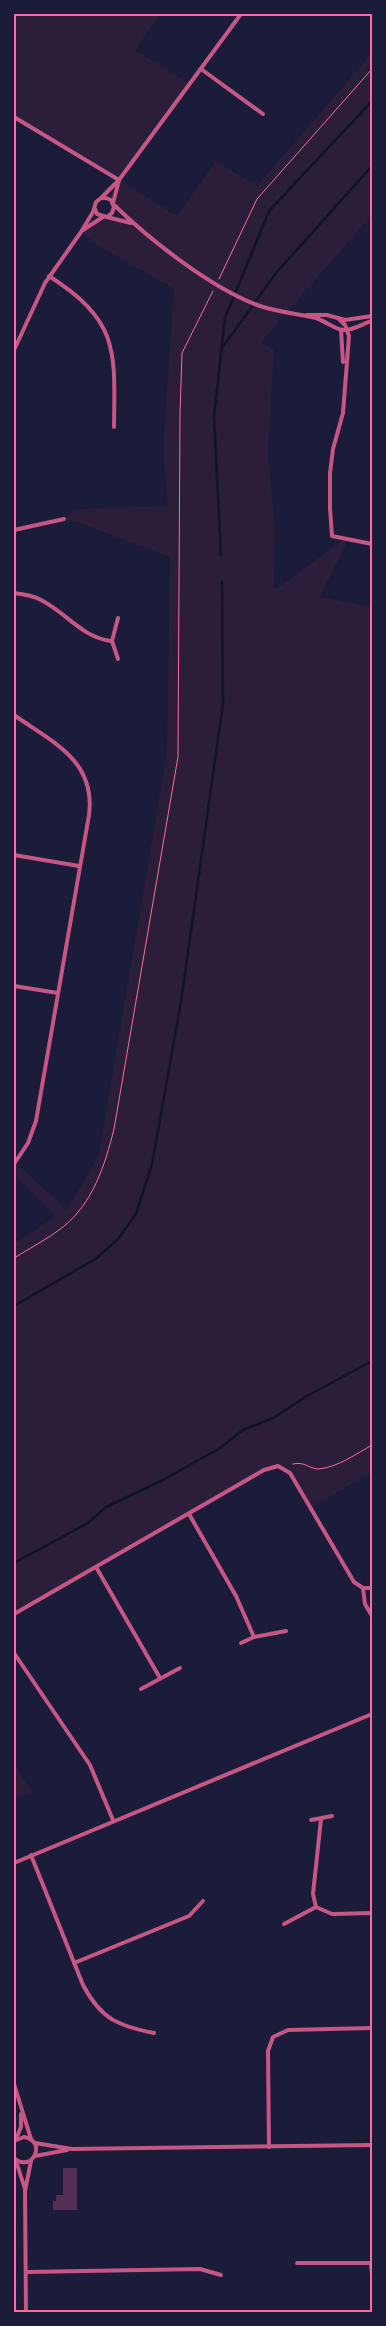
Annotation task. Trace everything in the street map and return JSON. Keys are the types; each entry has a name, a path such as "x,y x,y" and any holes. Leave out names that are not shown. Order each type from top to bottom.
{"street":[{"path":"14,350 15,343 49,276 81,232 96,202 119,180 241,14"},
{"path":"201,69 263,114"},
{"path":"14,117 119,180"},
{"path":"81,232 112,213 119,180"},
{"path":"101,198 109,199 133,224 213,283 239,298 260,306 323,320 341,330 354,328 372,321"},
{"path":"94,209 98,214 105,217 133,224"},
{"path":"49,276 75,293 85,303 98,318 107,336 114,371 114,427"},
{"path":"300,314 327,315 349,320 372,316"},
{"path":"338,318 344,324 349,336"},
{"path":"344,370 340,337 344,324 349,320"},
{"path":"335,327 340,337"},
{"path":"354,328 349,336 344,370 343,413 330,473 332,536 372,544"},
{"path":"14,530 64,519"},
{"path":"14,593 42,600 85,633 103,640 112,641"},
{"path":"118,618 112,641 118,659"},
{"path":"14,715 70,755 84,774 89,789 90,802 36,1121 28,1143 14,1164"},
{"path":"14,856 79,866"},
{"path":"14,986 58,993"},
{"path":"14,1614 264,1470 275,1466 284,1467 293,1478 354,1582 363,1588 372,1588"},
{"path":"188,1514 236,1596 254,1637"},
{"path":"96,1567 160,1678"},
{"path":"363,1588 365,1604 372,1616"},
{"path":"242,1643 254,1637 286,1632"},
{"path":"14,1653 90,1765 113,1820"},
{"path":"140,1689 180,1668"},
{"path":"14,1863 113,1820 372,1714"},
{"path":"311,1820 332,1816"},
{"path":"321,1819 313,1898 316,1907 332,1914 372,1913"},
{"path":"31,1855 87,1992 102,2011 120,2025 154,2033"},
{"path":"74,1963 189,1916 203,1901"},
{"path":"284,1924 316,1907"},
{"path":"269,2147 268,2051 272,2037 288,2030 372,2028"},
{"path":"14,2084 31,2139 35,2143 72,2149 372,2145"},
{"path":"15,2140 20,2127 22,2111"},
{"path":"15,2140 24,2137 31,2139"},
{"path":"35,2143 35,2156"},
{"path":"15,2159 24,2163 35,2156 72,2149"},
{"path":"15,2159 25,2191"},
{"path":"26,2312 25,2191 31,2160"},
{"path":"297,2263 372,2263 372,2274"},
{"path":"26,2272 200,2269 221,2275"}],"path":[{"path":"14,1258 56,1232 78,1212 96,1183 103,1167 114,1129 178,757 182,353 257,199 372,69"},
{"path":"292,1464 303,1463 316,1469 329,1466 351,1458 372,1445"}],"shaded area":[{"path":"14,14 160,14 135,50 190,84 126,171 118,176 14,116"},
{"path":"372,53 372,215 296,302 280,316 276,326 261,342 274,350 268,453 275,527 274,588 277,589 344,539 348,540 320,597 372,607 372,1472 310,1508 286,1468 271,1467 14,1614 14,1244 56,1216 14,1175 14,1164 15,1162 67,1210 99,1155 167,751 170,557 80,523 64,519 78,509 168,506 163,450 174,289 97,245 81,232 103,217 132,223 113,204 119,180 177,216 216,161 257,186"},
{"path":"14,1764 32,1791 14,1799"}],"building":[{"path":"63,2168 77,2168 77,2210 53,2210 53,2201 56,2201 56,2195 63,2195"}],"waterway":[{"path":"221,555 214,417 225,318 269,211 372,101"},
{"path":"222,348 276,273 372,166"},
{"path":"14,1306 97,1258 118,1239 136,1214 152,1164 181,1002 223,704 222,582"},
{"path":"14,1563 88,1523 106,1507 163,1480 220,1448 243,1430 275,1417 307,1396 372,1361"}]}
